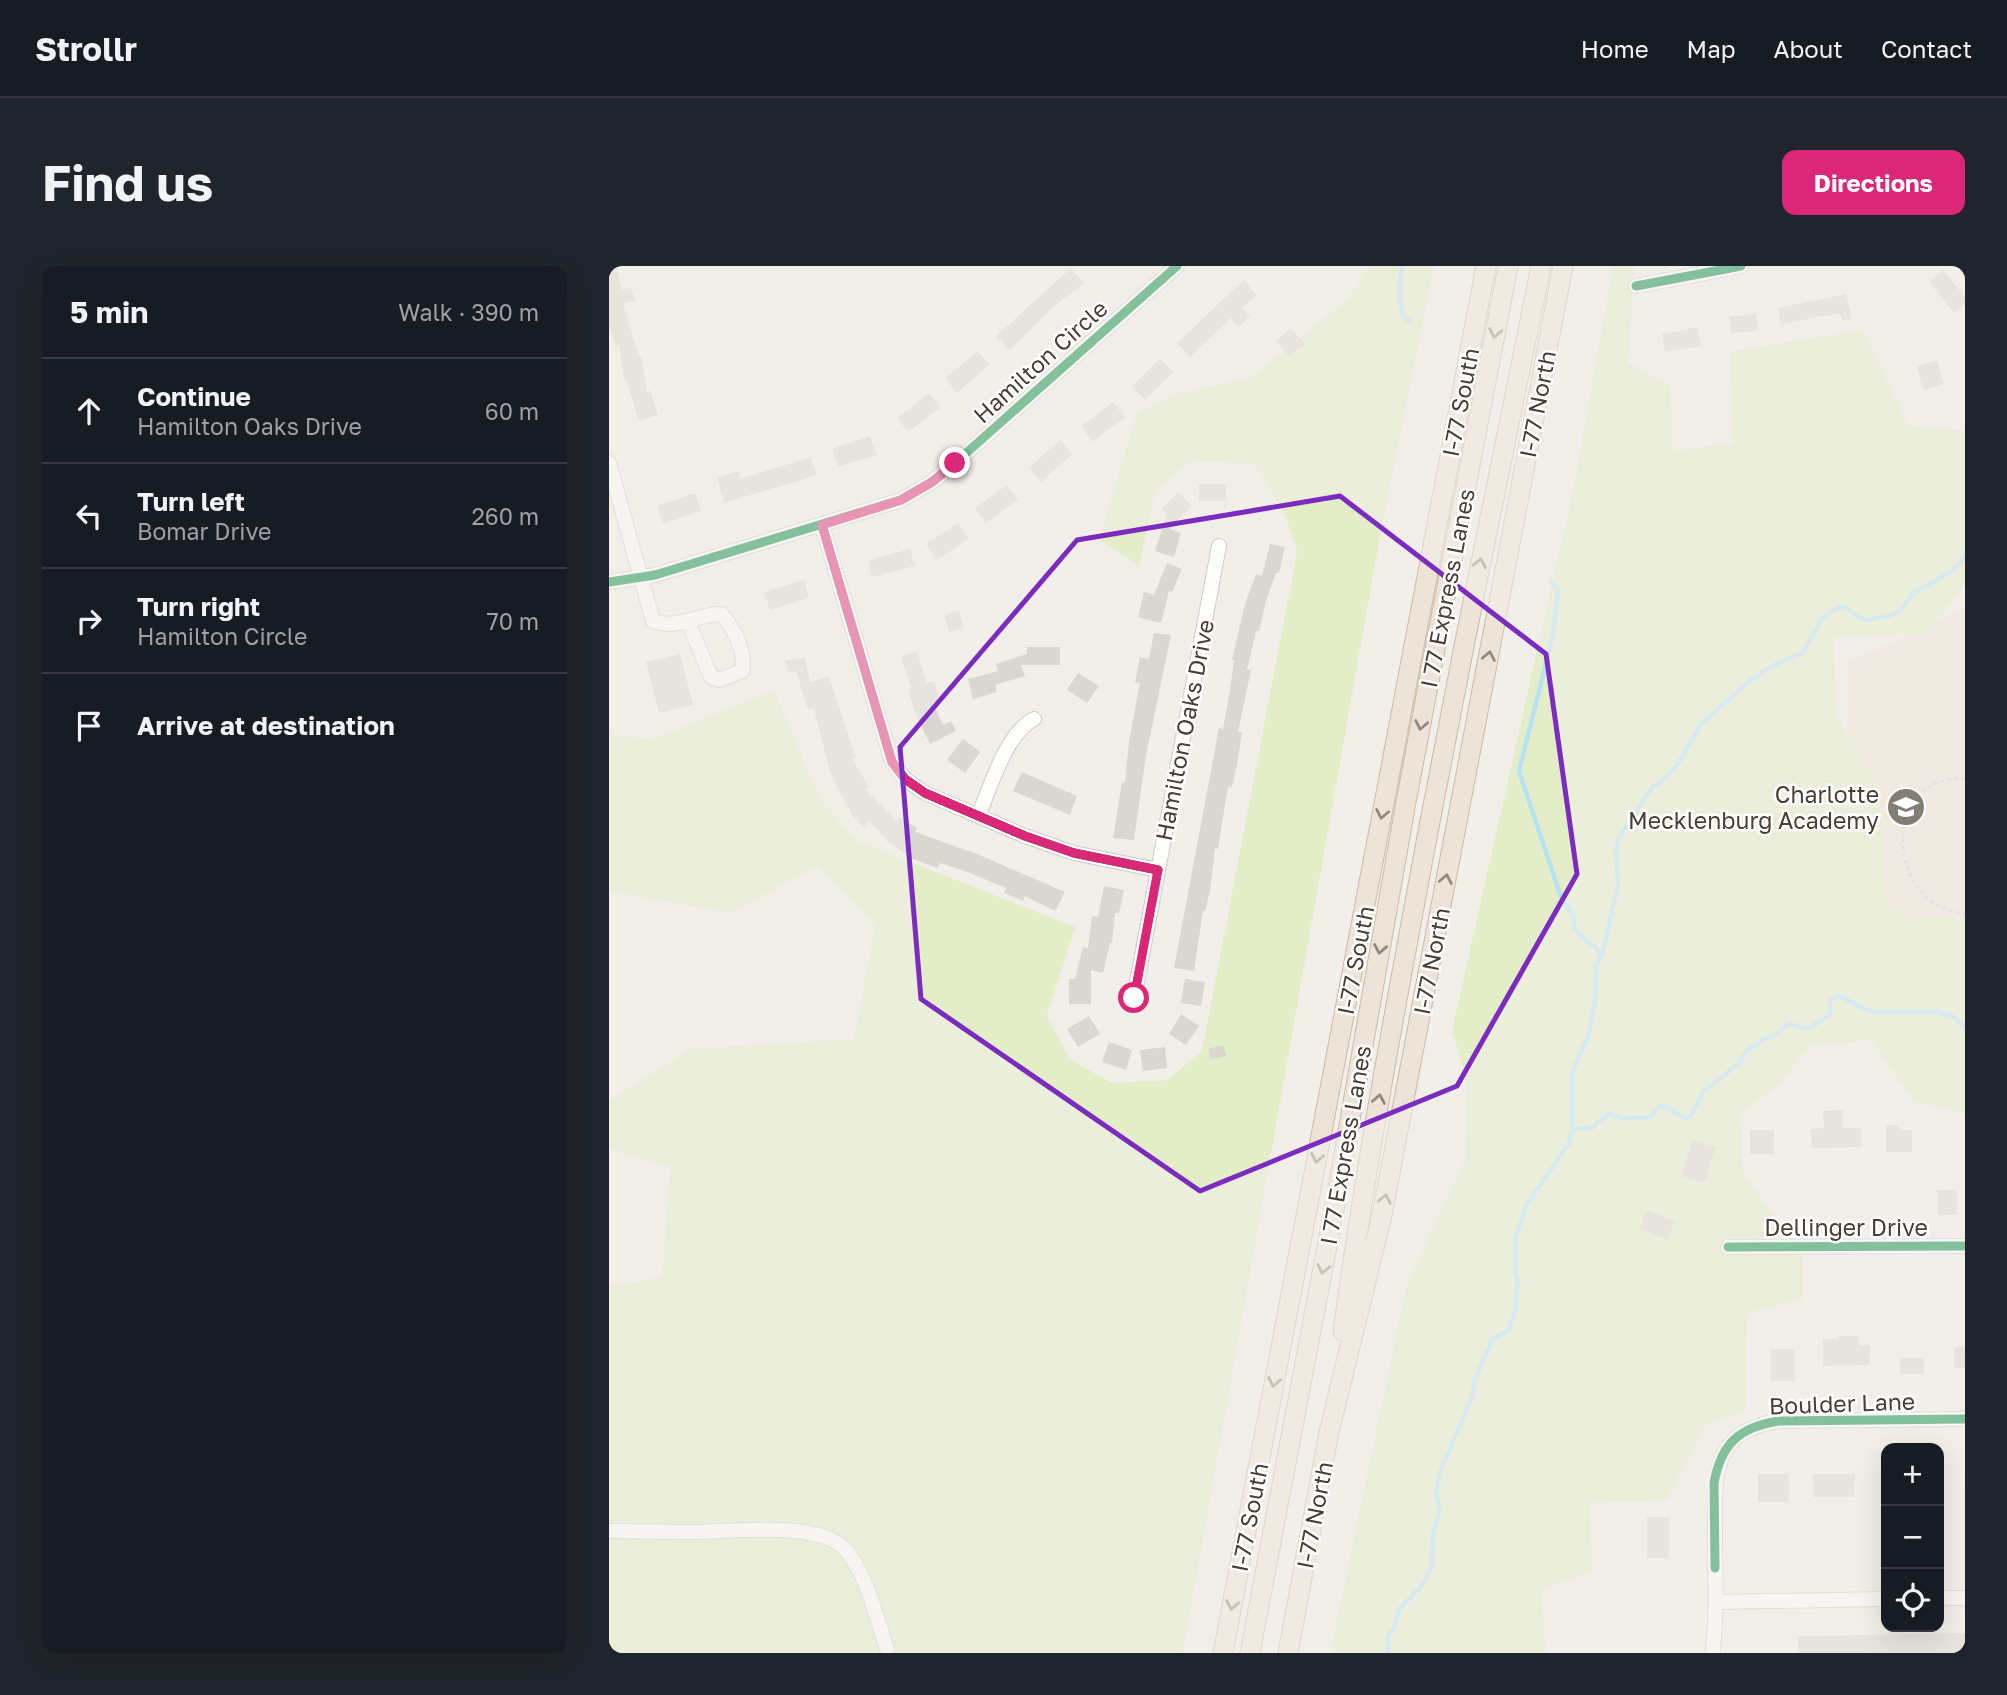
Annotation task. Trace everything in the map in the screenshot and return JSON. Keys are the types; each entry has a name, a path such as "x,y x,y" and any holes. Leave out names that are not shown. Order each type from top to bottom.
{"highway":[{"name":"I-77 South","path":"1223,1653 1486,266"},
{"name":"I 77 Express Lanes","path":"1250,1653 1336,1199 1406,802 1508,266"},
{"name":"I 77 Express Lanes","path":"1329,1432 1359,1215 1406,950 1472,600 1541,266"},
{"name":"I-77 North","path":"1287,1653 1329,1432 1381,1220 1563,266"}],"street":[{"name":"Hamilton Circle","path":"609,582 641,578 901,500 932,482 1177,266"},
{"path":"1636,286 1741,266"},
{"path":"609,463 653,621 666,626 708,614 721,614 731,624 744,663 743,671 719,680 711,677 688,621"},
{"path":"822,525 892,762 905,779 925,793 1025,836 1074,853 1158,870"},
{"name":"Hamilton Oaks Drive","path":"1134,998 1219,546"},
{"path":"978,816 1017,732 1034,719"},
{"name":"Dellinger Drive","path":"1728,1247 1965,1246"},
{"name":"Boulder Lane","path":"1713,1653 1716,1602 1714,1483 1716,1469 1727,1446 1749,1428 1779,1421 1965,1419"},
{"path":"609,1531 765,1530 808,1533 828,1538 845,1549 865,1583 887,1649"},
{"path":"1944,1598 1965,1598"},
{"path":"1716,1602 1881,1599"}],"path":[{"path":"1965,779 1940,779 1921,792 1908,811 1904,841 1909,875 1917,891 1944,909 1965,913"}],"highlighted area":[{"path":"1340,496 1546,654 1577,874 1457,1086 1200,1191 921,999 900,747 1077,540"}],"shaded area":[{"name":"Charlotte Mecklenburg Academy","path":"1965,608 1965,952 1846,954 1848,662"}],"green space":[{"path":"1369,266 1434,266 1380,536 1183,1653 609,1653 609,1287 662,1277 670,1167 609,1149 609,1101 690,1049 854,1039 875,926 818,866 730,913 609,891 609,735 653,739 774,690 820,799 858,841 1075,927 1047,1016 1069,1059 1112,1083 1167,1080 1202,1051 1297,552 1285,514 1254,464 1192,461 1155,491 1139,566 1099,539 1137,413 1179,393 1250,378 1349,298"},
{"path":"1613,266 1635,266 1628,362 1670,386 1673,451 1733,443 1730,352 1862,329 1909,425 1965,431 1965,584 1927,634 1834,637 1836,714 1883,795 1884,896 1910,917 1965,916 1965,1113 1915,1103 1871,1040 1810,1046 1780,1084 1740,1114 1743,1172 1803,1255 1803,1299 1747,1313 1745,1412 1706,1424 1666,1501 1590,1503 1592,1573 1541,1590 1546,1653 1330,1653 1407,1284 1465,1159 1467,1083 1452,1030 1574,486"}],"building":[{"path":"609,266 616,266 622,290 631,287 635,301 623,304 641,356 647,392 650,390 658,415 639,421 625,383 619,346 616,347 609,324"},
{"path":"1071,268 1084,283 1051,309 1010,350 996,336"},
{"path":"1943,270 1965,297 1965,304 1954,313 1929,282"},
{"path":"1244,280 1257,295 1242,308 1250,317 1238,327 1231,318 1190,357 1177,343"},
{"path":"1846,294 1852,319 1842,321 1840,313 1781,324 1778,308"},
{"path":"1756,313 1759,330 1732,334 1729,317"},
{"path":"1697,327 1701,346 1665,352 1662,334"},
{"path":"1291,328 1305,344 1289,357 1276,341"},
{"path":"978,351 989,365 957,393 945,378"},
{"path":"1160,358 1173,372 1145,400 1132,386"},
{"path":"1937,360 1944,384 1923,390 1917,366"},
{"path":"929,393 940,408 908,432 897,418"},
{"path":"1113,402 1125,417 1093,442 1081,426"},
{"path":"870,436 877,455 838,467 832,449"},
{"path":"1060,440 1072,454 1041,482 1029,468"},
{"path":"811,457 817,475 724,503 717,477 738,471 740,479"},
{"path":"1199,484 1226,484 1226,501 1199,501"},
{"path":"1007,485 1018,500 986,523 975,508"},
{"path":"1178,492 1192,506 1169,529 1181,533 1174,557 1155,551 1167,514 1161,509"},
{"path":"695,493 701,511 663,524 657,506"},
{"path":"958,523 969,539 937,560 926,544"},
{"path":"1270,544 1285,547 1279,573 1276,573 1266,601 1259,631 1256,631 1247,670 1251,670 1238,732 1242,732 1237,765 1232,787 1228,786 1218,849 1215,848 1210,891 1203,911 1194,971 1174,968 1219,728 1223,729 1232,660 1245,604 1256,574 1262,576"},
{"path":"910,549 915,566 872,577 868,560"},
{"path":"1167,563 1182,569 1172,592 1169,591 1161,623 1138,617 1144,592 1154,595"},
{"path":"804,580 809,598 770,610 764,592"},
{"path":"959,610 964,628 949,633 944,615"},
{"path":"1154,633 1171,635 1146,755 1134,840 1113,838 1122,782 1125,783 1129,741 1140,683 1135,682 1140,657 1149,659"},
{"path":"1027,647 1060,647 1060,665 1021,665 1025,676 995,685 997,692 973,699 968,679 998,671 996,664 1027,654"},
{"path":"917,651 927,683 934,681 940,701 933,703 943,725 951,721 956,731 930,744 915,713 908,689 911,688 901,657"},
{"path":"680,654 693,705 659,713 646,662"},
{"path":"805,657 810,682 829,676 856,758 852,759 869,787 865,789 897,821 899,817 917,828 915,832 977,854 1065,892 1055,911 1025,896 1023,901 1004,893 1006,888 970,873 940,863 937,868 913,859 885,840 869,821 864,827 853,816 831,776 814,709 808,710 796,671 788,673 785,661"},
{"path":"1078,673 1099,686 1087,703 1067,690"},
{"path":"963,739 980,752 965,773 947,760"},
{"path":"1022,772 1077,796 1070,815 1013,791"},
{"path":"1104,886 1124,890 1119,913 1115,913 1112,943 1103,973 1091,970 1091,1004 1069,1004 1069,979 1075,979 1083,947 1088,948 1092,916 1098,917"},
{"path":"1185,979 1205,982 1201,1006 1181,1003"},
{"path":"1181,1014 1199,1026 1186,1045 1169,1034"},
{"path":"1089,1016 1100,1034 1078,1047 1067,1029"},
{"path":"1109,1042 1132,1050 1126,1070 1102,1062"},
{"path":"1223,1045 1226,1056 1211,1059 1208,1049"},
{"path":"1165,1047 1167,1068 1143,1071 1140,1050"},
{"path":"1843,1110 1843,1128 1861,1128 1861,1147 1812,1148 1811,1129 1824,1128 1823,1111"},
{"path":"1886,1125 1899,1125 1899,1130 1912,1130 1912,1152 1886,1152"},
{"path":"1750,1130 1774,1130 1774,1154 1750,1154"},
{"path":"1692,1140 1716,1147 1705,1183 1681,1176"},
{"path":"1937,1190 1957,1190 1957,1215 1938,1215"},
{"path":"1647,1210 1675,1221 1667,1240 1640,1229"},
{"path":"1837,1336 1859,1336 1859,1345 1870,1345 1870,1365 1823,1366 1823,1339 1837,1339"},
{"path":"1954,1347 1965,1347 1965,1368 1954,1368"},
{"path":"1771,1349 1795,1349 1795,1381 1771,1381"},
{"path":"1900,1358 1924,1358 1924,1374 1900,1374"},
{"path":"1758,1474 1789,1474 1789,1502 1758,1502"},
{"path":"1813,1474 1855,1474 1854,1497 1813,1497"},
{"path":"1647,1517 1669,1517 1669,1558 1647,1558"},
{"path":"1965,1633 1965,1653 1798,1653 1798,1636"}],"waterway":[{"path":"1402,266 1401,305 1404,318 1410,321"},
{"path":"1388,1653 1388,1635 1393,1631 1400,1608 1424,1583 1432,1567 1433,1535 1440,1508 1436,1496 1439,1475 1472,1397 1475,1379 1492,1340 1509,1330 1515,1310 1518,1283 1515,1240 1526,1206 1569,1143 1572,1129 1572,1073 1589,1033 1595,1001 1596,967 1602,954 1618,886 1616,848 1619,837 1652,787 1676,767 1701,724 1751,680 1778,663 1803,653 1822,618 1839,607 1845,607 1860,618 1869,620 1891,615 1901,610 1914,593 1952,571 1965,557"},
{"path":"1551,582 1557,588 1558,594 1552,639 1519,771 1560,894 1574,918 1574,929 1602,954"},
{"path":"1572,1129 1592,1128 1608,1114 1624,1118 1650,1117 1660,1106 1687,1118 1692,1114 1703,1092 1738,1064 1747,1051 1789,1024 1806,1028 1813,1026 1830,1015 1830,1001 1836,996 1875,1012 1938,1012 1954,1017 1965,1028"}],"cycle path":[{"path":"609,582 655,575 901,500 932,482 955,463 1177,266"},
{"path":"1636,286 1741,266"},
{"path":"822,525 892,762 905,779 925,793 1025,836 1074,853 1158,870"},
{"path":"1728,1247 1965,1246"},
{"path":"1715,1568 1714,1483 1721,1458 1734,1440 1743,1433 1779,1421 1965,1419"}],"place":[{"name":"Charlotte Mecklenburg Academy","path":"1906,807"}],"route":[{"path":"955,463 914,494 822,525 892,762 905,779 925,793 1025,836 1074,853 1158,870 1134,998"}]}
